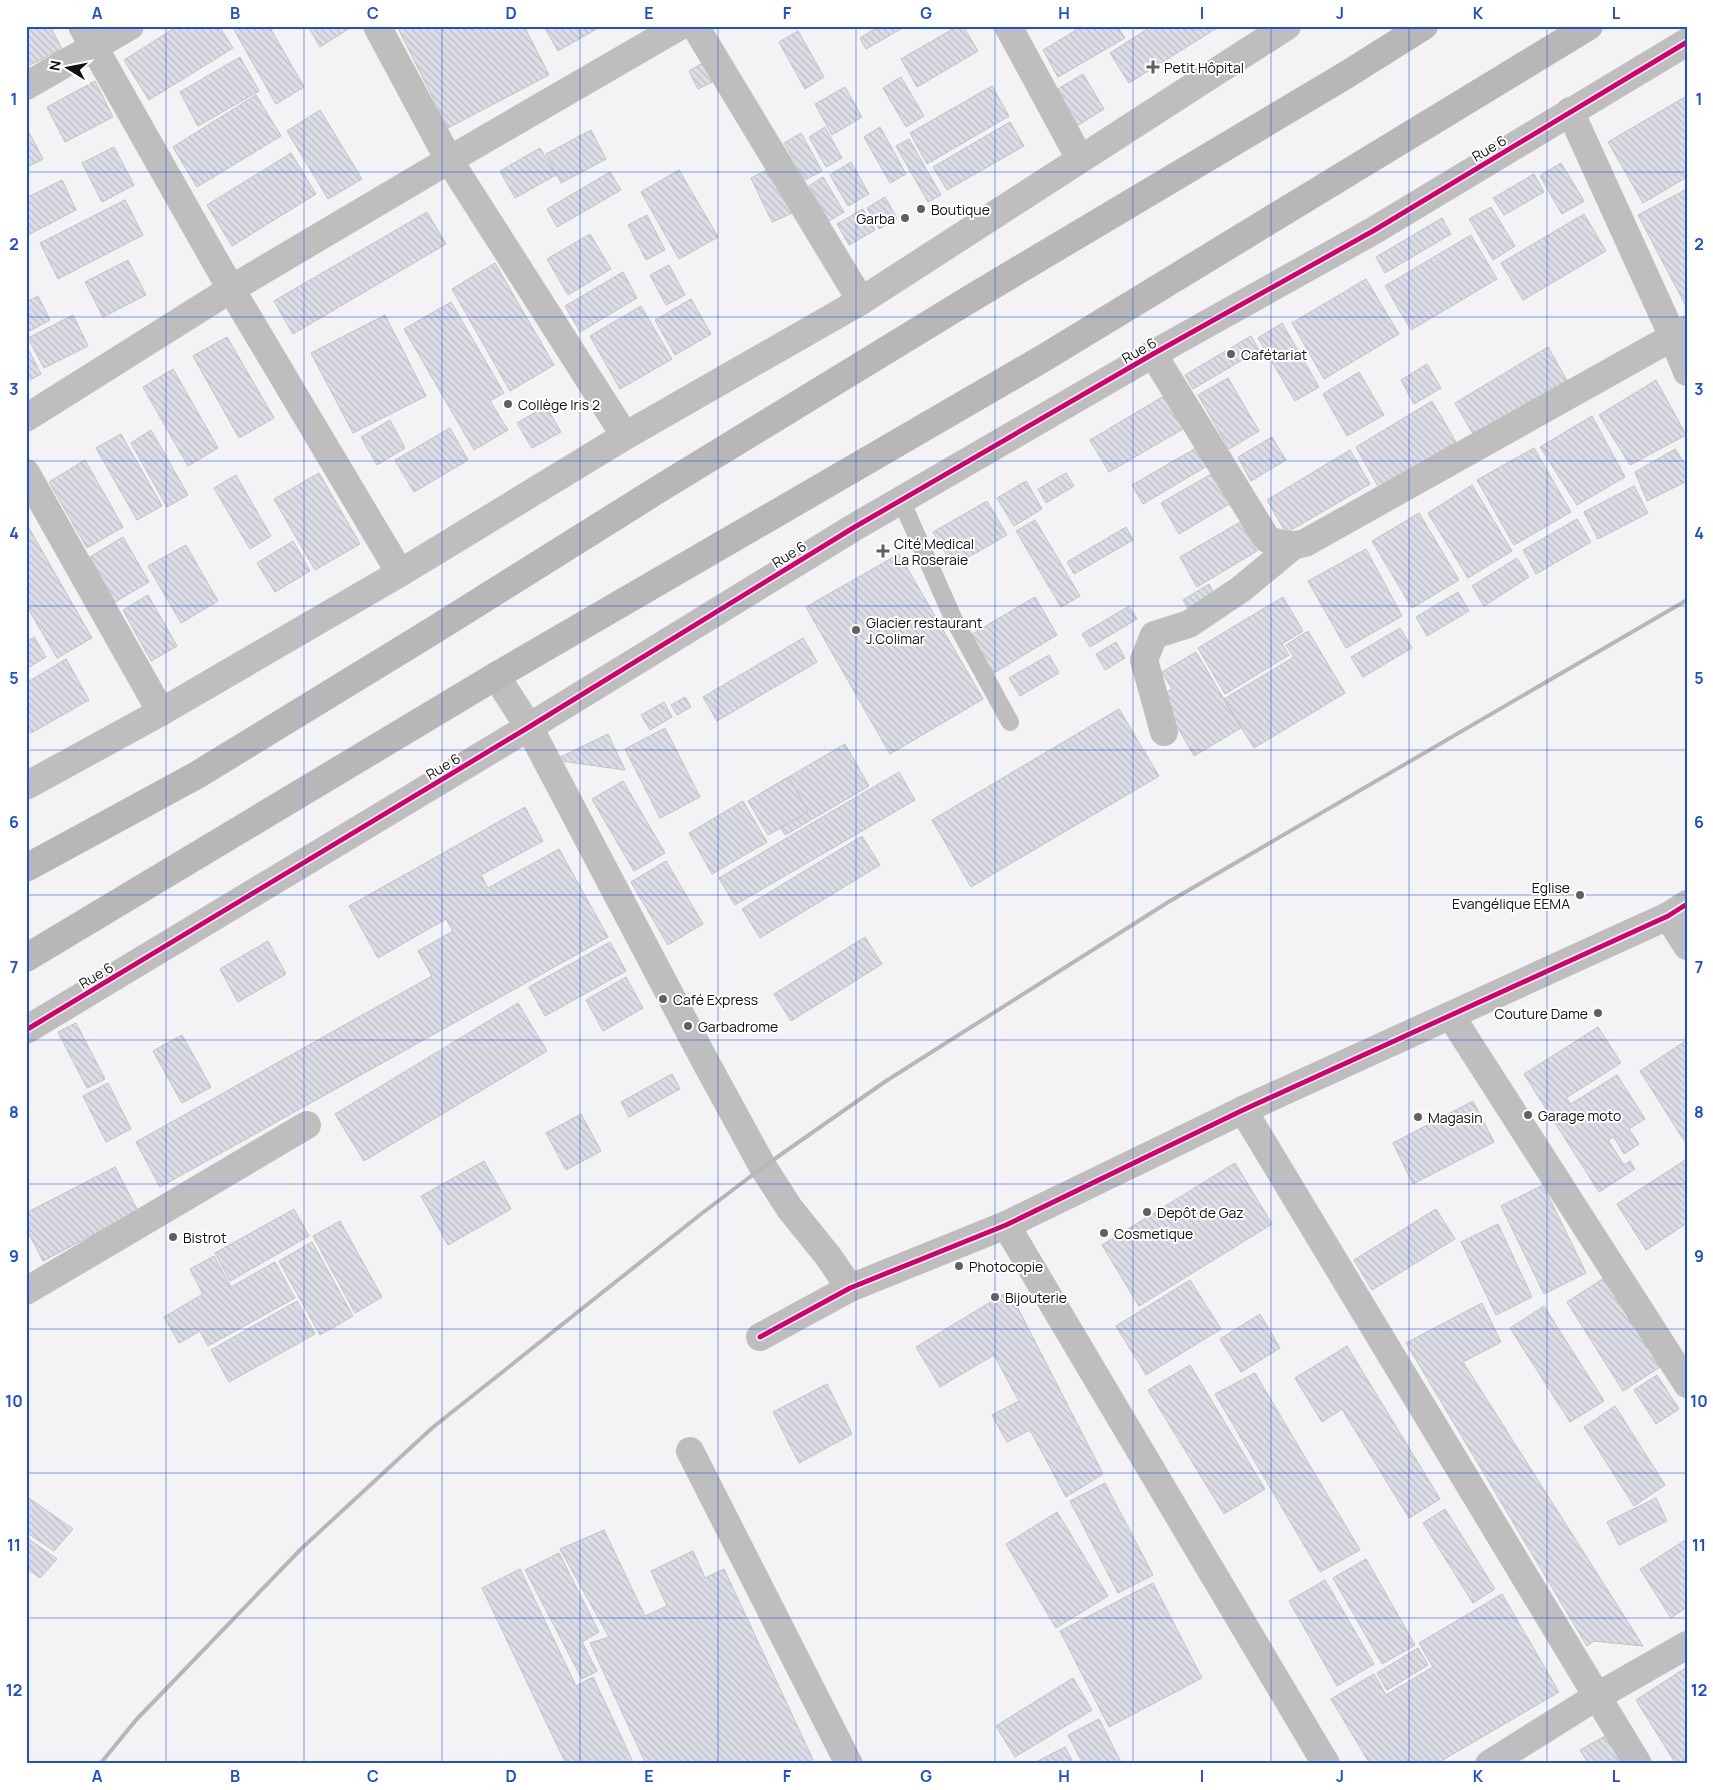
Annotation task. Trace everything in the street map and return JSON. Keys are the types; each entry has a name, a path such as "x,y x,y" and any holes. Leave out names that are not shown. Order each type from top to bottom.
{"main road":[{"path":"26,868 197,775 975,296 1330,85 1424,26"},
{"path":"26,958 496,676 1042,359 1589,26"}],"street":[{"path":"26,86 88,37 130,26"},
{"path":"377,26 449,160 625,436"},
{"path":"26,418 231,289 680,26"},
{"path":"695,26 861,301"},
{"path":"1008,26 1080,159"},
{"path":"26,786 161,712 400,573 625,436 861,301 1287,26"},
{"path":"88,37 231,289 400,573"},
{"name":"Rue 6","path":"26,1030 529,727 900,500 1153,354 1373,231 1687,42"},
{"path":"1570,111 1680,333 1687,372"},
{"path":"1164,732 1144,660 1154,635 1190,624 1241,589 1294,546 1306,542 1680,333"},
{"path":"1153,354 1267,539 1277,544 1294,546"},
{"path":"26,473 161,712"},
{"path":"496,676 529,727 763,1168 790,1209 828,1256 850,1288"},
{"path":"760,1337 850,1288 1006,1224 1243,1110 1451,1016 1677,909 1687,946"},
{"path":"1451,1016 1687,1384"},
{"path":"1243,1110 1638,1764"},
{"path":"26,1291 307,1125"},
{"path":"1006,1224 1326,1764"},
{"path":"690,1451 850,1764"},
{"path":"1489,1764 1596,1697 1687,1645"}],"lane":[{"path":"900,500 953,618 1010,722"}],"building":[{"path":"26,26 50,26 62,49 28,66 26,62"},
{"path":"178,26 219,26 233,48 149,100 124,60"},
{"path":"232,26 269,26 304,87 276,104"},
{"path":"308,26 353,26 320,47"},
{"path":"397,26 524,26 549,75 448,128"},
{"path":"544,26 597,26 598,28 558,51"},
{"path":"880,26 906,26 866,49 860,38"},
{"path":"958,26 963,26 978,51 917,87 901,59"},
{"path":"1083,26 1117,26 1125,38 1058,77 1043,50"},
{"path":"1152,26 1220,26 1129,83 1110,53"},
{"path":"798,31 824,77 805,89 779,42"},
{"path":"240,57 259,91 198,126 180,92"},
{"path":"706,61 716,80 698,89 689,71"},
{"path":"1083,74 1104,109 1074,128 1053,92"},
{"path":"901,77 924,116 906,127 883,88"},
{"path":"95,81 113,117 65,142 47,107"},
{"path":"992,86 1009,116 927,164 910,133"},
{"path":"845,87 862,117 832,135 815,104"},
{"path":"256,95 281,136 197,187 173,147"},
{"path":"1685,97 1687,100 1687,177 1643,203 1608,142"},
{"path":"320,110 362,179 328,199 287,131"},
{"path":"1010,122 1024,146 947,190 933,167"},
{"path":"26,127 43,159 26,168"},
{"path":"825,127 842,158 826,167 809,137"},
{"path":"880,127 906,174 890,183 864,137"},
{"path":"591,130 606,159 561,183 546,154"},
{"path":"801,133 822,171 805,180 784,143"},
{"path":"909,139 941,195 928,202 896,146"},
{"path":"114,147 134,185 102,202 82,163"},
{"path":"540,148 556,175 515,198 500,171"},
{"path":"291,153 316,194 232,246 207,205"},
{"path":"851,162 869,194 848,206 830,175"},
{"path":"1561,163 1584,201 1562,214 1540,176"},
{"path":"770,168 792,213 772,222 751,178"},
{"path":"679,170 718,237 679,259 641,192"},
{"path":"610,172 621,190 557,227 547,209"},
{"path":"1534,174 1544,192 1504,215 1493,198"},
{"path":"823,177 844,212 829,221 809,186"},
{"path":"62,180 76,210 26,236 26,198"},
{"path":"1687,189 1687,308 1638,215"},
{"path":"885,197 897,219 879,229 867,208"},
{"path":"125,200 143,235 58,279 40,243"},
{"path":"1491,207 1515,246 1493,260 1469,219"},
{"path":"863,209 875,230 849,245 837,224"},
{"path":"427,212 446,244 293,334 274,301"},
{"path":"1584,214 1606,251 1523,300 1501,263"},
{"path":"647,215 665,250 646,260 628,225"},
{"path":"1442,218 1451,234 1385,273 1376,257"},
{"path":"590,234 611,269 568,295 547,259"},
{"path":"1471,235 1497,279 1411,330 1385,286"},
{"path":"128,260 146,295 103,317 85,282"},
{"path":"495,263 554,365 510,391 452,289"},
{"path":"669,265 685,295 666,305 650,275"},
{"path":"623,272 637,298 580,332 565,306"},
{"path":"1366,279 1399,334 1324,379 1292,323"},
{"path":"38,296 50,320 26,333 26,302"},
{"path":"691,299 711,334 675,355 655,320"},
{"path":"451,302 504,393 490,401 508,430 474,450 404,329"},
{"path":"641,306 672,359 620,389 590,336"},
{"path":"73,315 88,346 44,368 28,338"},
{"path":"385,315 426,396 353,433 311,353"},
{"path":"1282,323 1319,387 1295,401 1258,338"},
{"path":"1251,336 1259,350 1193,389 1185,375"},
{"path":"227,337 274,418 239,438 193,356"},
{"path":"26,345 41,374 26,382"},
{"path":"1548,347 1569,384 1476,439 1455,403"},
{"path":"1427,364 1441,388 1414,404 1401,380"},
{"path":"173,369 218,448 188,466 143,387"},
{"path":"1359,372 1384,415 1347,436 1323,394"},
{"path":"1228,378 1259,431 1229,449 1198,395"},
{"path":"1656,380 1686,435 1630,465 1599,415"},
{"path":"1164,396 1183,429 1109,472 1090,440"},
{"path":"1432,401 1456,442 1379,488 1356,447"},
{"path":"546,406 561,432 532,448 517,423"},
{"path":"1592,416 1625,477 1577,505 1540,447"},
{"path":"390,420 405,448 377,465 361,437"},
{"path":"450,428 468,460 414,492 395,460"},
{"path":"151,430 188,495 167,507 131,443"},
{"path":"121,434 162,506 137,520 96,448"},
{"path":"1272,437 1286,460 1251,481 1238,457"},
{"path":"1196,448 1207,466 1143,504 1132,485"},
{"path":"1534,448 1571,512 1514,545 1477,480"},
{"path":"1675,449 1687,467 1687,481 1647,501 1635,472"},
{"path":"1350,450 1370,484 1286,533 1267,500"},
{"path":"85,460 123,527 87,548 49,482"},
{"path":"319,473 360,544 315,570 274,499"},
{"path":"1066,473 1074,486 1046,503 1038,489"},
{"path":"1213,473 1231,503 1179,534 1161,503"},
{"path":"236,475 271,536 250,549 214,488"},
{"path":"1026,481 1042,509 1014,526 997,498"},
{"path":"1472,485 1512,551 1468,578 1428,513"},
{"path":"1634,486 1648,513 1598,539 1584,512"},
{"path":"987,501 1007,535 953,566 933,532"},
{"path":"1419,513 1459,580 1412,608 1372,541"},
{"path":"1577,519 1591,542 1536,574 1523,550"},
{"path":"1035,520 1080,596 1061,607 1016,531"},
{"path":"1240,522 1257,551 1197,587 1180,557"},
{"path":"26,523 92,638 57,658 26,605"},
{"path":"1126,527 1133,540 1074,574 1067,562"},
{"path":"123,537 149,582 115,602 90,557"},
{"path":"293,541 310,571 275,592 257,563"},
{"path":"186,545 218,601 181,623 148,566"},
{"path":"1366,549 1402,616 1346,648 1308,581"},
{"path":"899,554 983,699 890,754 806,607"},
{"path":"1517,558 1529,577 1484,606 1472,586"},
{"path":"1209,584 1218,601 1193,616 1183,600"},
{"path":"1458,592 1469,611 1427,636 1416,617"},
{"path":"148,595 177,646 151,661 123,610"},
{"path":"1035,597 1057,635 989,676 967,637"},
{"path":"1283,597 1303,631 1282,644 1289,655 1225,694 1198,648"},
{"path":"1129,606 1137,619 1090,647 1082,634"},
{"path":"1400,628 1412,648 1363,677 1351,657"},
{"path":"1308,631 1345,693 1254,748 1224,699 1294,657 1286,645"},
{"path":"34,637 46,657 26,669 26,642"},
{"path":"803,638 817,662 717,721 703,697"},
{"path":"1116,642 1125,658 1105,670 1096,654"},
{"path":"1196,652 1241,728 1194,756 1160,696 1172,689 1162,672"},
{"path":"1049,655 1059,673 1020,696 1009,678"},
{"path":"66,659 89,700 31,733 26,725 26,683"},
{"path":"685,697 691,707 677,715 671,705"},
{"path":"664,702 672,717 650,730 641,715"},
{"path":"1119,709 1159,776 971,887 932,820"},
{"path":"665,728 700,797 660,818 625,749"},
{"path":"608,734 625,770 554,760"},
{"path":"845,744 869,786 785,835 761,793"},
{"path":"899,772 915,800 735,905 719,878"},
{"path":"789,777 808,812 768,835 748,801"},
{"path":"623,781 665,853 634,871 592,799"},
{"path":"743,801 767,842 712,874 689,833"},
{"path":"525,807 543,841 481,875 488,888 559,849 608,937 160,1187 136,1142 432,976 418,951 453,931 446,919 378,958 349,906"},
{"path":"862,836 880,865 760,938 742,909"},
{"path":"666,861 703,924 668,945 631,882"},
{"path":"865,937 882,964 791,1021 774,994"},
{"path":"268,941 286,974 238,1002 220,969"},
{"path":"610,942 626,971 545,1016 529,987"},
{"path":"626,977 643,1008 603,1031 586,1000"},
{"path":"518,1003 547,1051 364,1161 335,1114"},
{"path":"76,1023 105,1079 87,1088 58,1032"},
{"path":"1598,1027 1621,1063 1566,1098 1571,1104 1617,1075 1645,1119 1629,1129 1639,1144 1624,1154 1614,1137 1608,1140 1624,1165 1630,1161 1635,1169 1599,1192 1524,1074"},
{"path":"182,1035 211,1087 182,1103 153,1051"},
{"path":"1687,1040 1687,1145 1640,1071"},
{"path":"672,1074 680,1089 629,1117 621,1102"},
{"path":"108,1083 131,1129 106,1142 83,1096"},
{"path":"1473,1101 1494,1142 1413,1184 1393,1143"},
{"path":"581,1114 601,1151 566,1170 546,1133"},
{"path":"1687,1159 1687,1223 1646,1250 1617,1204"},
{"path":"484,1161 511,1209 448,1245 421,1196"},
{"path":"1235,1163 1272,1224 1139,1306 1102,1245"},
{"path":"115,1167 138,1211 43,1261 26,1228 26,1213"},
{"path":"1543,1185 1586,1273 1544,1294 1501,1206"},
{"path":"294,1209 309,1236 230,1281 215,1253"},
{"path":"1436,1209 1455,1239 1372,1290 1354,1260"},
{"path":"340,1221 382,1297 355,1313 313,1236"},
{"path":"1498,1224 1532,1297 1496,1315 1461,1242"},
{"path":"312,1242 353,1316 320,1335 279,1261"},
{"path":"214,1256 231,1287 275,1262 295,1298 208,1346 200,1331 179,1343 164,1317 203,1294 190,1269"},
{"path":"1604,1278 1660,1367 1623,1391 1567,1302"},
{"path":"1190,1280 1221,1329 1146,1375 1116,1326"},
{"path":"1009,1291 1103,1474 1066,1497 1030,1430 1007,1442 992,1415 1019,1401 994,1355 940,1387 916,1347"},
{"path":"297,1301 315,1334 229,1382 211,1350"},
{"path":"1482,1303 1501,1342 1463,1362 1643,1646 1594,1641 1587,1646 1406,1343"},
{"path":"1544,1306 1604,1401 1570,1422 1510,1328"},
{"path":"1260,1314 1280,1348 1241,1372 1220,1339"},
{"path":"1347,1346 1440,1499 1409,1518 1342,1409 1322,1422 1295,1378"},
{"path":"1190,1365 1265,1489 1224,1514 1148,1390"},
{"path":"1255,1373 1360,1550 1320,1572 1215,1394"},
{"path":"1657,1375 1679,1409 1656,1424 1634,1390"},
{"path":"827,1384 852,1434 799,1463 773,1412"},
{"path":"1615,1406 1665,1485 1634,1506 1584,1427"},
{"path":"1105,1483 1153,1575 1118,1593 1070,1501"},
{"path":"26,1496 73,1529 54,1551 26,1532"},
{"path":"1656,1498 1667,1521 1619,1545 1607,1522"},
{"path":"1445,1509 1495,1589 1473,1603 1423,1523"},
{"path":"1057,1512 1108,1596 1056,1628 1006,1544"},
{"path":"604,1530 645,1616 667,1606 651,1571 693,1551 705,1578 724,1569 815,1764 646,1764 590,1643 609,1637 560,1549"},
{"path":"26,1537 57,1559 40,1578 26,1568"},
{"path":"1687,1539 1687,1607 1671,1618 1640,1569"},
{"path":"559,1553 599,1632 582,1642 597,1671 582,1679 525,1570"},
{"path":"1366,1559 1415,1645 1382,1664 1333,1578"},
{"path":"520,1569 576,1686 593,1677 634,1764 566,1764 482,1588"},
{"path":"1325,1580 1374,1664 1337,1686 1289,1601"},
{"path":"1153,1583 1202,1678 1109,1727 1060,1631"},
{"path":"1502,1594 1559,1692 1436,1764 1370,1764 1331,1699 1374,1674 1386,1695 1433,1667 1419,1643"},
{"path":"1418,1648 1428,1665 1387,1690 1377,1673"},
{"path":"1687,1667 1687,1764 1676,1764 1636,1700"},
{"path":"1073,1678 1092,1710 1015,1757 996,1726"},
{"path":"1099,1719 1122,1764 1083,1764 1068,1735"},
{"path":"1607,1735 1624,1764 1582,1764 1587,1761 1580,1750"},
{"path":"1065,1747 1074,1764 1032,1764"}],"railway":[{"path":"100,1764 136,1720 302,1548 432,1428 763,1167 886,1081 1170,901 1687,600"}],"cycle path":[{"path":"26,1030 529,727 853,528 1153,354 1373,231 1687,42"},
{"path":"760,1337 850,1288 1006,1225 1243,1110 1668,916 1687,904"}],"place":[{"name":"Petit Hôpital","path":"1153,67"},
{"name":"Boutique","path":"921,209"},
{"name":"Garba","path":"905,218"},
{"name":"Cafétariat","path":"1231,354"},
{"name":"Collège Iris 2","path":"508,404"},
{"name":"Cité Medical La Roseraie","path":"883,551"},
{"name":"Glacier restaurant J.Colimar","path":"856,630"},
{"name":"Eglise Evangélique EEMA","path":"1580,895"},
{"name":"Café Express","path":"663,999"},
{"name":"Couture Dame","path":"1598,1013"},
{"name":"Garbadrome","path":"688,1026"},
{"name":"Garage moto","path":"1528,1115"},
{"name":"Magasin","path":"1418,1117"},
{"name":"Depôt de Gaz","path":"1147,1212"},
{"name":"Cosmetique","path":"1104,1233"},
{"name":"Bistrot","path":"173,1237"},
{"name":"Photocopie","path":"959,1266"},
{"name":"Bijouterie","path":"995,1297"}]}
